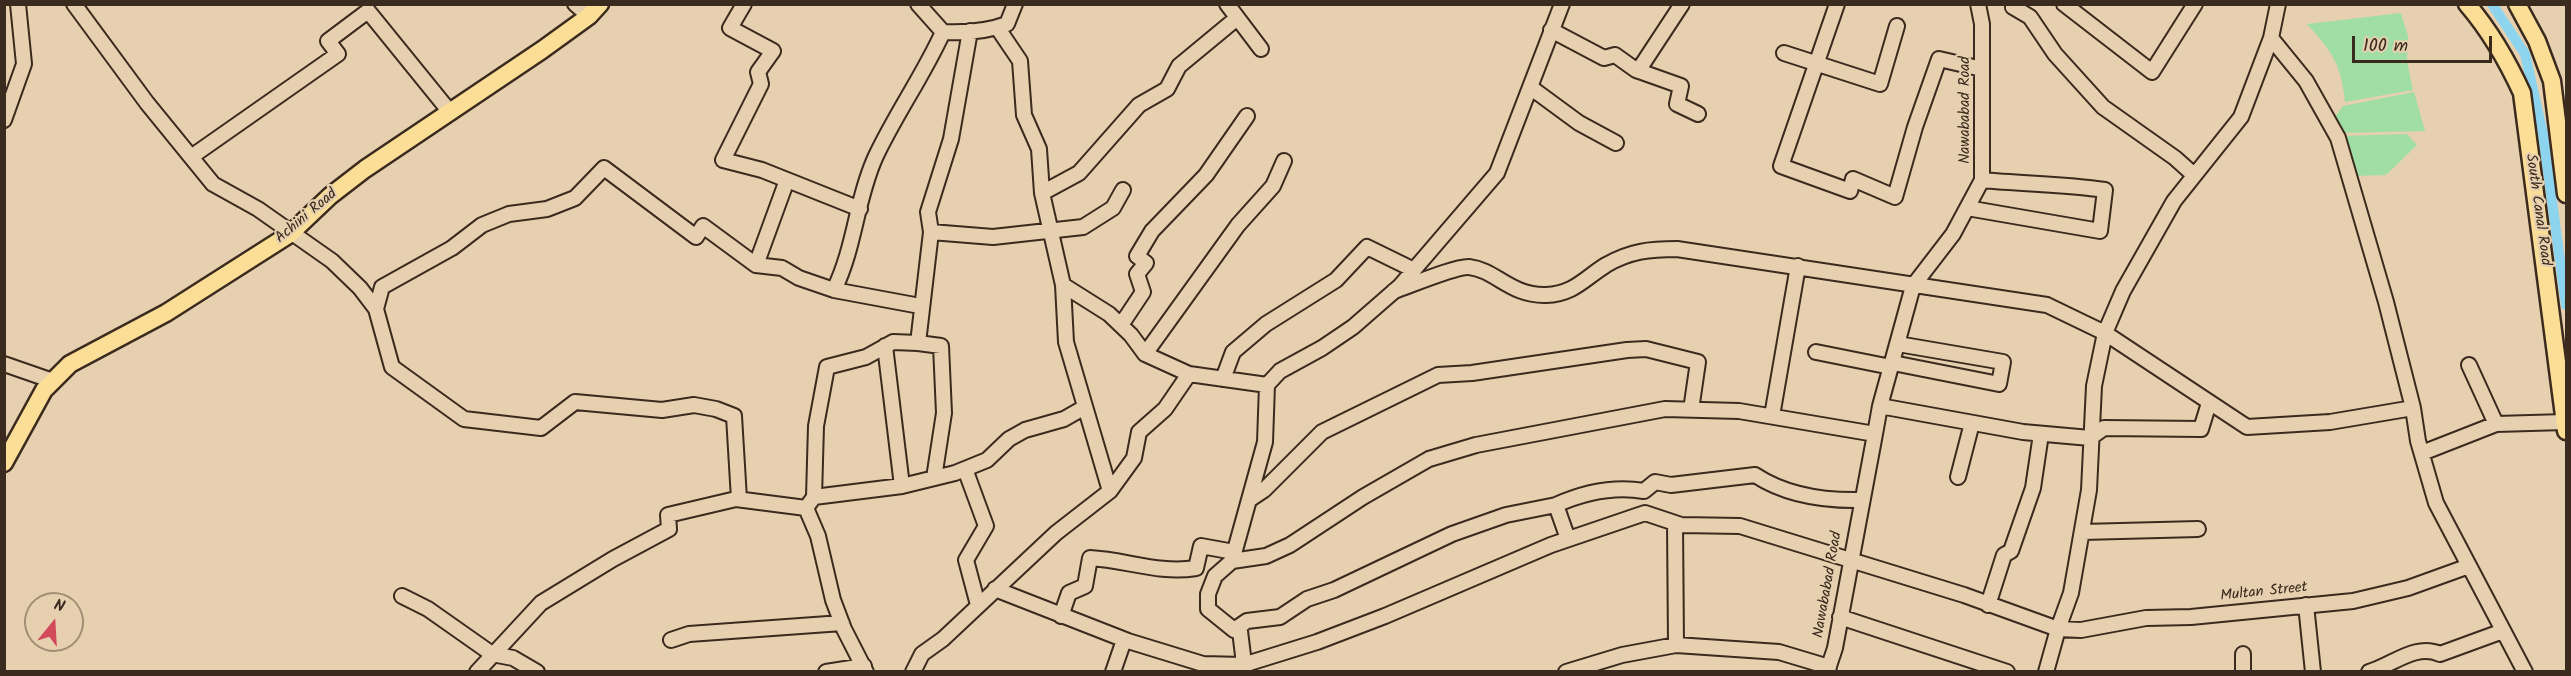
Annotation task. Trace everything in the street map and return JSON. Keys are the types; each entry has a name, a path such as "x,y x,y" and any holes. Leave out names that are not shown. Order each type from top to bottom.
{"main road":[{"name":"South Canal Road","path":"2467,4 2486,26 2503,52 2522,93 2566,426"},
{"path":"2517,4 2537,41 2552,81 2566,194"},
{"name":"Achini Road","path":"6,455 44,390 70,364 166,313 290,234 330,196 365,169 595,10"}],"street":[{"path":"4,120 24,64 18,4"},
{"path":"74,4 147,103 213,184 258,209 290,234 332,261 360,288 376,309 392,367 464,419 541,428 575,402 662,410 694,405 716,409 734,416 739,499"},
{"path":"575,4 595,10"},
{"path":"744,4 730,28 773,51 758,72 761,84 723,160 787,180 860,209"},
{"path":"918,4 942,32"},
{"path":"942,32 970,31 1007,24 1015,4"},
{"path":"1227,4 1261,50"},
{"path":"1244,668 1240,631 1234,630 1208,609 1208,594 1215,576 1233,557 1249,500 1265,442 1266,385 1281,371 1353,327 1394,291 1497,173 1562,4"},
{"path":"1638,71 1682,4"},
{"path":"1837,4 1781,166 1850,191 1853,179 1895,197 1915,127 1939,59 1982,69"},
{"name":"Nawababad Road","path":"1828,669 1880,406 1913,286 1953,234 1982,180 1982,24 1978,4"},
{"path":"2014,4 2013,7 2030,17 2055,54 2103,106 2175,158 2194,175"},
{"path":"2064,4 2152,72 2195,4"},
{"path":"2046,672 2058,628 2071,594 2082,532 2089,490 2094,386 2105,333 2134,271 2174,201 2241,117 2271,38 2278,4"},
{"path":"191,157 338,54 328,41 368,10 450,112"},
{"path":"1042,193 1079,173 1139,105 1167,89 1179,66 1238,18"},
{"path":"1784,53 1880,84 1897,26"},
{"path":"997,27 1020,61 1024,115 1039,148 1042,193 1049,232 1063,285 1066,342 1110,491"},
{"path":"1551,30 1604,58 1616,55 1638,71 1681,86 1677,104 1698,114"},
{"path":"918,343 931,232 928,212 951,139 970,31"},
{"path":"834,290 844,270 860,209 860,196 875,158 942,32"},
{"path":"2271,38 2306,81 2338,138 2386,302 2436,502 2525,672"},
{"path":"1530,87 1579,123 1616,143"},
{"path":"1121,326 1143,292 1137,274 1146,263 1137,256 1152,231 1206,175 1247,116"},
{"path":"1145,354 1238,225 1273,186 1284,161"},
{"path":"376,309 382,287 452,248 482,225 509,214 547,209 575,198 604,168 696,237 703,226 756,265 782,268 799,279 834,290 921,306"},
{"path":"756,265 787,180"},
{"path":"1967,208 2100,231 2105,190 2067,184 2018,184 1982,180"},
{"path":"931,232 993,237 1083,227 1113,208 1123,190"},
{"path":"1223,379 1233,352 1266,324 1336,280 1367,247 1414,270"},
{"path":"1394,291 1467,267 1485,273 1516,291 1546,295 1576,288 1607,265 1645,249 1677,249 1764,264 1798,266 1913,286 2047,305 2105,333 2247,427 2330,422 2413,408"},
{"path":"1772,416 1798,266"},
{"path":"1063,285 1109,314 1145,354 1189,374 1266,385"},
{"path":"825,672 865,669 842,623 810,502 816,426 827,367 866,357 894,342 941,346 944,413 934,478"},
{"path":"1816,352 1999,384 2003,363 1898,344"},
{"path":"885,346 902,486"},
{"path":"1249,500 1264,490 1322,432 1438,375 1472,374 1559,359 1646,349 1698,362 1690,410"},
{"path":"4,364 53,381"},
{"path":"2469,365 2496,424"},
{"path":"913,672 922,654 943,639 1056,534 1110,491 1134,458 1139,432 1165,409 1189,374"},
{"path":"1880,406 2041,434 2090,438 2104,428 2201,429 2209,403"},
{"path":"477,672 541,603 613,559 669,529 668,515 739,499 810,502 934,478 987,460 1009,439 1026,430 1064,419 1085,406"},
{"path":"1061,616 1068,593 1085,586 1090,558 1114,559 1150,569 1175,572 1196,568 1201,546 1233,557 1266,556 1290,545 1363,496 1429,459 1476,445 1665,409 1739,411 1875,434"},
{"path":"1958,477 1972,423"},
{"path":"2422,453 2496,424 2566,426"},
{"path":"1988,604 2004,555 2011,551 2033,488 2041,434"},
{"path":"964,469 986,526 966,560 978,605"},
{"path":"1234,630 1247,621 1280,616 1307,599 1334,590 1452,534 1506,516 1556,505 1576,496 1620,488 1644,491 1655,482 1671,485 1755,475 1770,485 1826,501 1862,500"},
{"path":"1556,505 1568,539"},
{"name":"Multan Street","path":"995,589 1124,640 1203,664 1244,668 1385,616 1568,539 1645,513 1675,523 1740,526 2058,628 2081,630 2146,618 2191,617 2354,601 2408,588 2469,566"},
{"path":"1675,523 1676,645"},
{"path":"2082,532 2198,529"},
{"path":"402,596 428,609 492,654 513,658 537,672"},
{"path":"2306,605 2313,672"},
{"path":"1840,617 2007,672"},
{"path":"671,640 689,634 842,623"},
{"path":"2369,672 2415,651 2429,649 2440,654 2503,630"},
{"path":"1113,672 1124,640"},
{"path":"1566,672 1622,655 1676,645 1779,652 1828,669"},
{"path":"2243,654 2243,672"},
{"path":"1960,672 1965,658"}],"green space":[{"path":"2401,13 2408,36 2407,61 2413,90 2345,102 2341,77 2334,59 2307,24"},
{"path":"2414,92 2425,131 2341,133 2332,121 2343,106"},
{"path":"2407,134 2417,145 2386,175 2353,176 2341,136"}],"waterway":[{"path":"2492,4 2525,54 2543,134 2566,305"}]}
